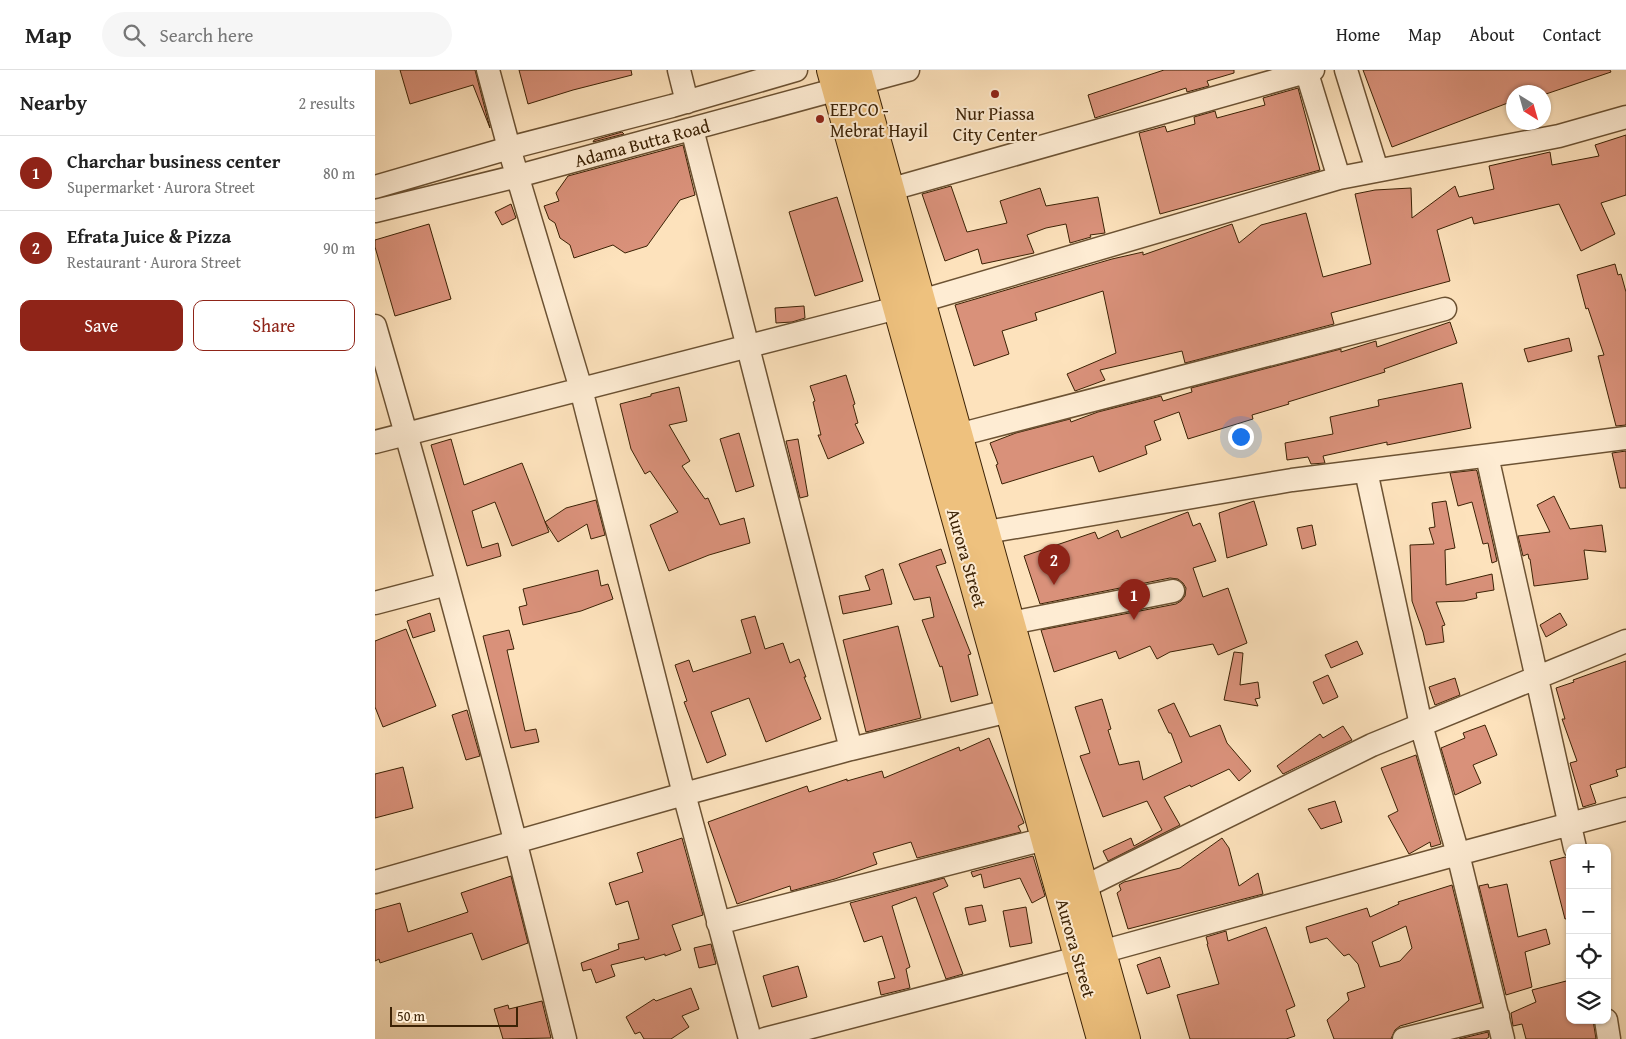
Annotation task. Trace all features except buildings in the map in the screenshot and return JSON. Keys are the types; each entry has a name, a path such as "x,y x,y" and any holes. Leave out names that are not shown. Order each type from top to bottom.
{"main road":[{"name":"Aurora Street","path":"844,78 878,193 1021,707 1084,887 1101,1039"},
{"name":"Aurora Street","path":"1021,707 1045,839 1126,1039"}],"street":[{"path":"488,70 509,148 581,389 684,794 750,1039"},
{"path":"679,70 687,102"},
{"name":"Adama Butta Road","path":"375,187 509,148 687,102 797,70"},
{"name":"Adama Butta Road","path":"375,212 692,129 844,78 907,70"},
{"path":"1347,70 1377,170"},
{"path":"878,193 1309,71 1339,178"},
{"path":"375,442 909,304 1339,178 1559,136 1626,117"},
{"path":"692,129 851,750"},
{"path":"947,440 1445,309"},
{"path":"375,326 516,841 565,1039"},
{"path":"973,534 1292,480 1626,438"},
{"path":"1487,456 1574,844"},
{"path":"1366,471 1421,725 1458,854 1503,1039"},
{"path":"375,603 447,584"},
{"path":"999,627 1173,591"},
{"path":"1084,887 1372,745 1626,641"},
{"path":"375,882 684,794 1021,707"},
{"path":"765,1039 1090,954 1626,809"},
{"path":"718,922 1045,839"},
{"path":"1404,1039 1498,1016"},
{"path":"1607,1024 1609,1039"}],"place":[{"name":"Nur Piassa City Center","path":"995,94"},
{"name":"EEPCO - Mebrat Hayil","path":"820,119"},
{"name":"Efrata Juice & Pizza","path":"1054,585"},
{"name":"Charchar business center","path":"1134,620"}]}
